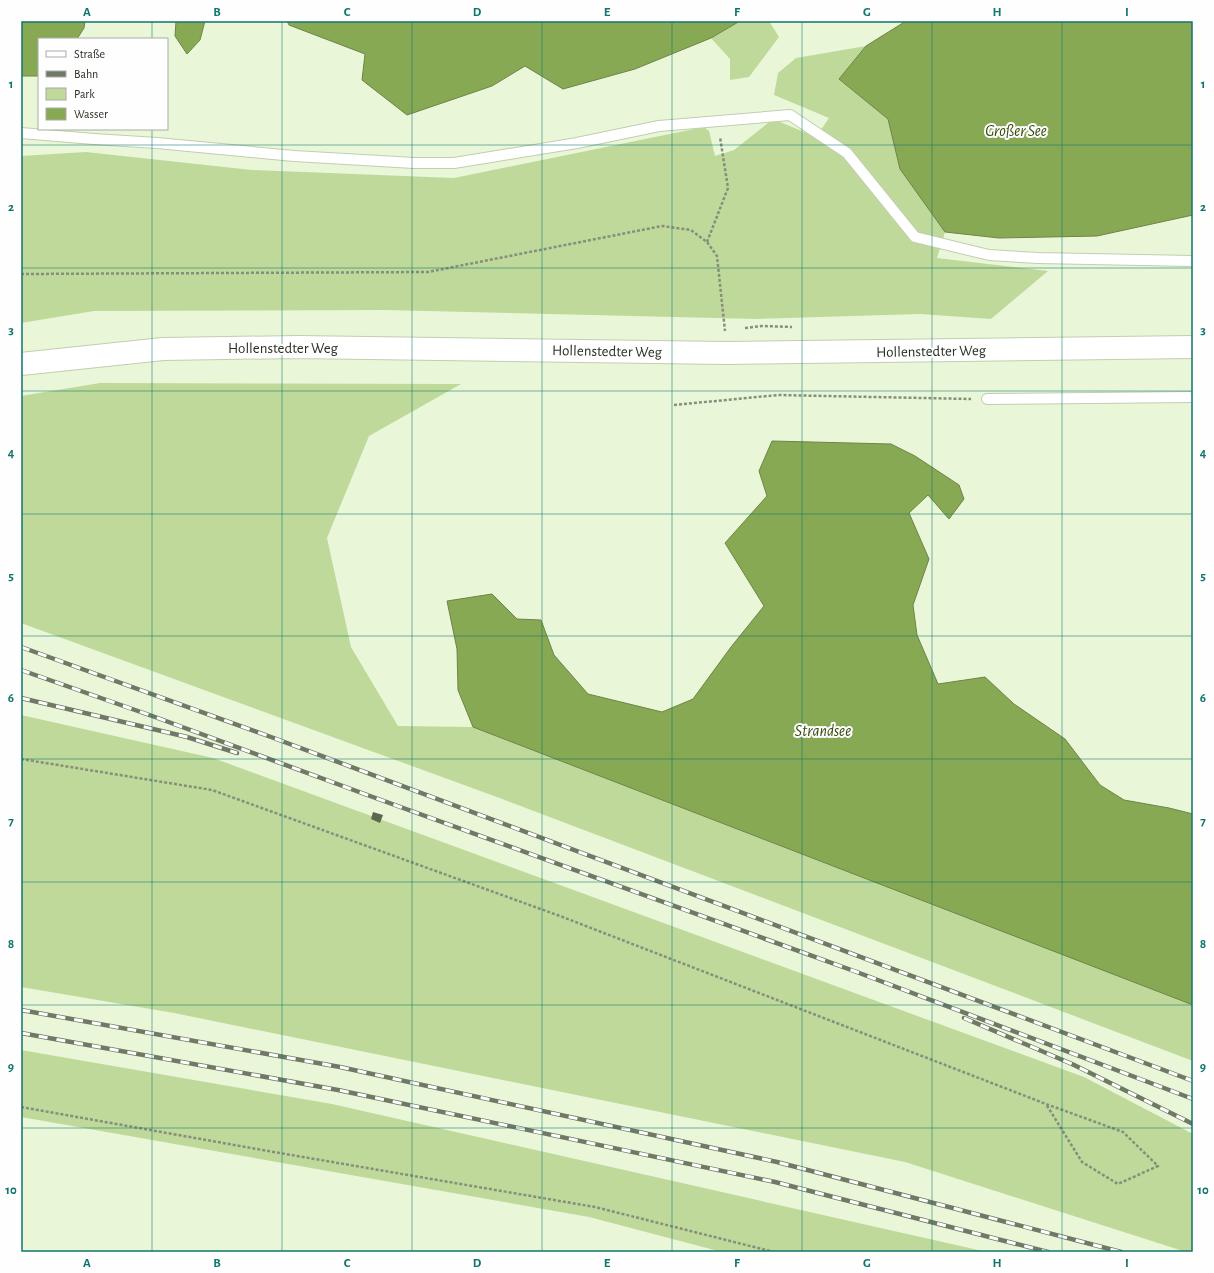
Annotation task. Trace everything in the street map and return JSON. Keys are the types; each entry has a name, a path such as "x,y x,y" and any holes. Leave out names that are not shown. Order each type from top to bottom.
{"main road":[{"name":"Hollenstedter Weg","path":"21,364 163,349 297,347 727,353 1193,348"}],"lane":[{"path":"21,133 157,143 294,156 414,163 454,163 577,143 659,126 790,115 848,153 915,237 989,255 1038,258 1193,261"},
{"path":"987,399 1193,396"}],"path":[{"path":"707,242 728,188 718,121"},
{"path":"21,274 428,272 662,226 691,230 707,242 717,256 725,329"},
{"path":"674,405 778,395 987,399"},
{"path":"21,759 212,790 560,916 1046,1104 1123,1132 1158,1166 1118,1184 1082,1162 1046,1104"},
{"path":"21,1106 268,1151 595,1207 774,1252"}],"green space":[{"path":"740,21 769,21 779,37 749,77 730,80 730,59 711,38"},
{"path":"866,46 839,79 888,119 900,169 945,232 937,258 1048,271 991,319 920,314 757,319 384,310 94,311 21,323 21,156 86,152 252,170 454,178 704,127 709,131 715,156 734,150 773,119 816,137 829,118 774,95 778,73 796,58"},
{"path":"100,383 461,384 369,436 327,538 351,647 398,726 473,727 1193,1005 1193,1061 505,800 21,623 21,396"},
{"path":"21,715 213,758 1084,1077 1193,1134 1193,1252 1186,1252 905,1162 174,1013 21,987"},
{"path":"21,1050 332,1104 987,1252 722,1252 589,1217 21,1117"}],"water":[{"path":"21,21 85,21 84,28 78,38 38,38 38,76 21,76"},
{"path":"176,21 205,21 200,40 187,54 175,36"},
{"path":"287,21 740,21 711,38 635,69 563,89 525,66 492,86 407,115 362,80 365,54 289,25"},
{"name":"Großer See","path":"906,21 1193,21 1193,215 1097,236 999,238 945,232 900,169 888,119 839,79 866,46"},
{"name":"Strandsee","path":"772,441 891,444 915,456 959,485 964,499 949,519 928,495 909,513 929,559 913,605 917,635 938,684 985,677 1014,704 1065,739 1100,785 1124,800 1193,814 1193,1005 473,727 458,690 457,649 447,601 492,594 517,619 541,620 554,655 588,694 662,712 693,699 731,647 764,606 725,543 767,496 759,471"}],"building":[{"path":"373,812 383,815 380,823 371,819"}],"railway":[{"path":"21,647 271,737 1193,1081"},
{"path":"21,670 155,717 854,971 1193,1099"},
{"path":"21,698 187,737 237,753"},
{"path":"21,1010 340,1067 777,1162 1121,1252"},
{"path":"964,1018 1072,1064 1193,1124"},
{"path":"21,1033 338,1090 775,1182 1048,1252"}]}
